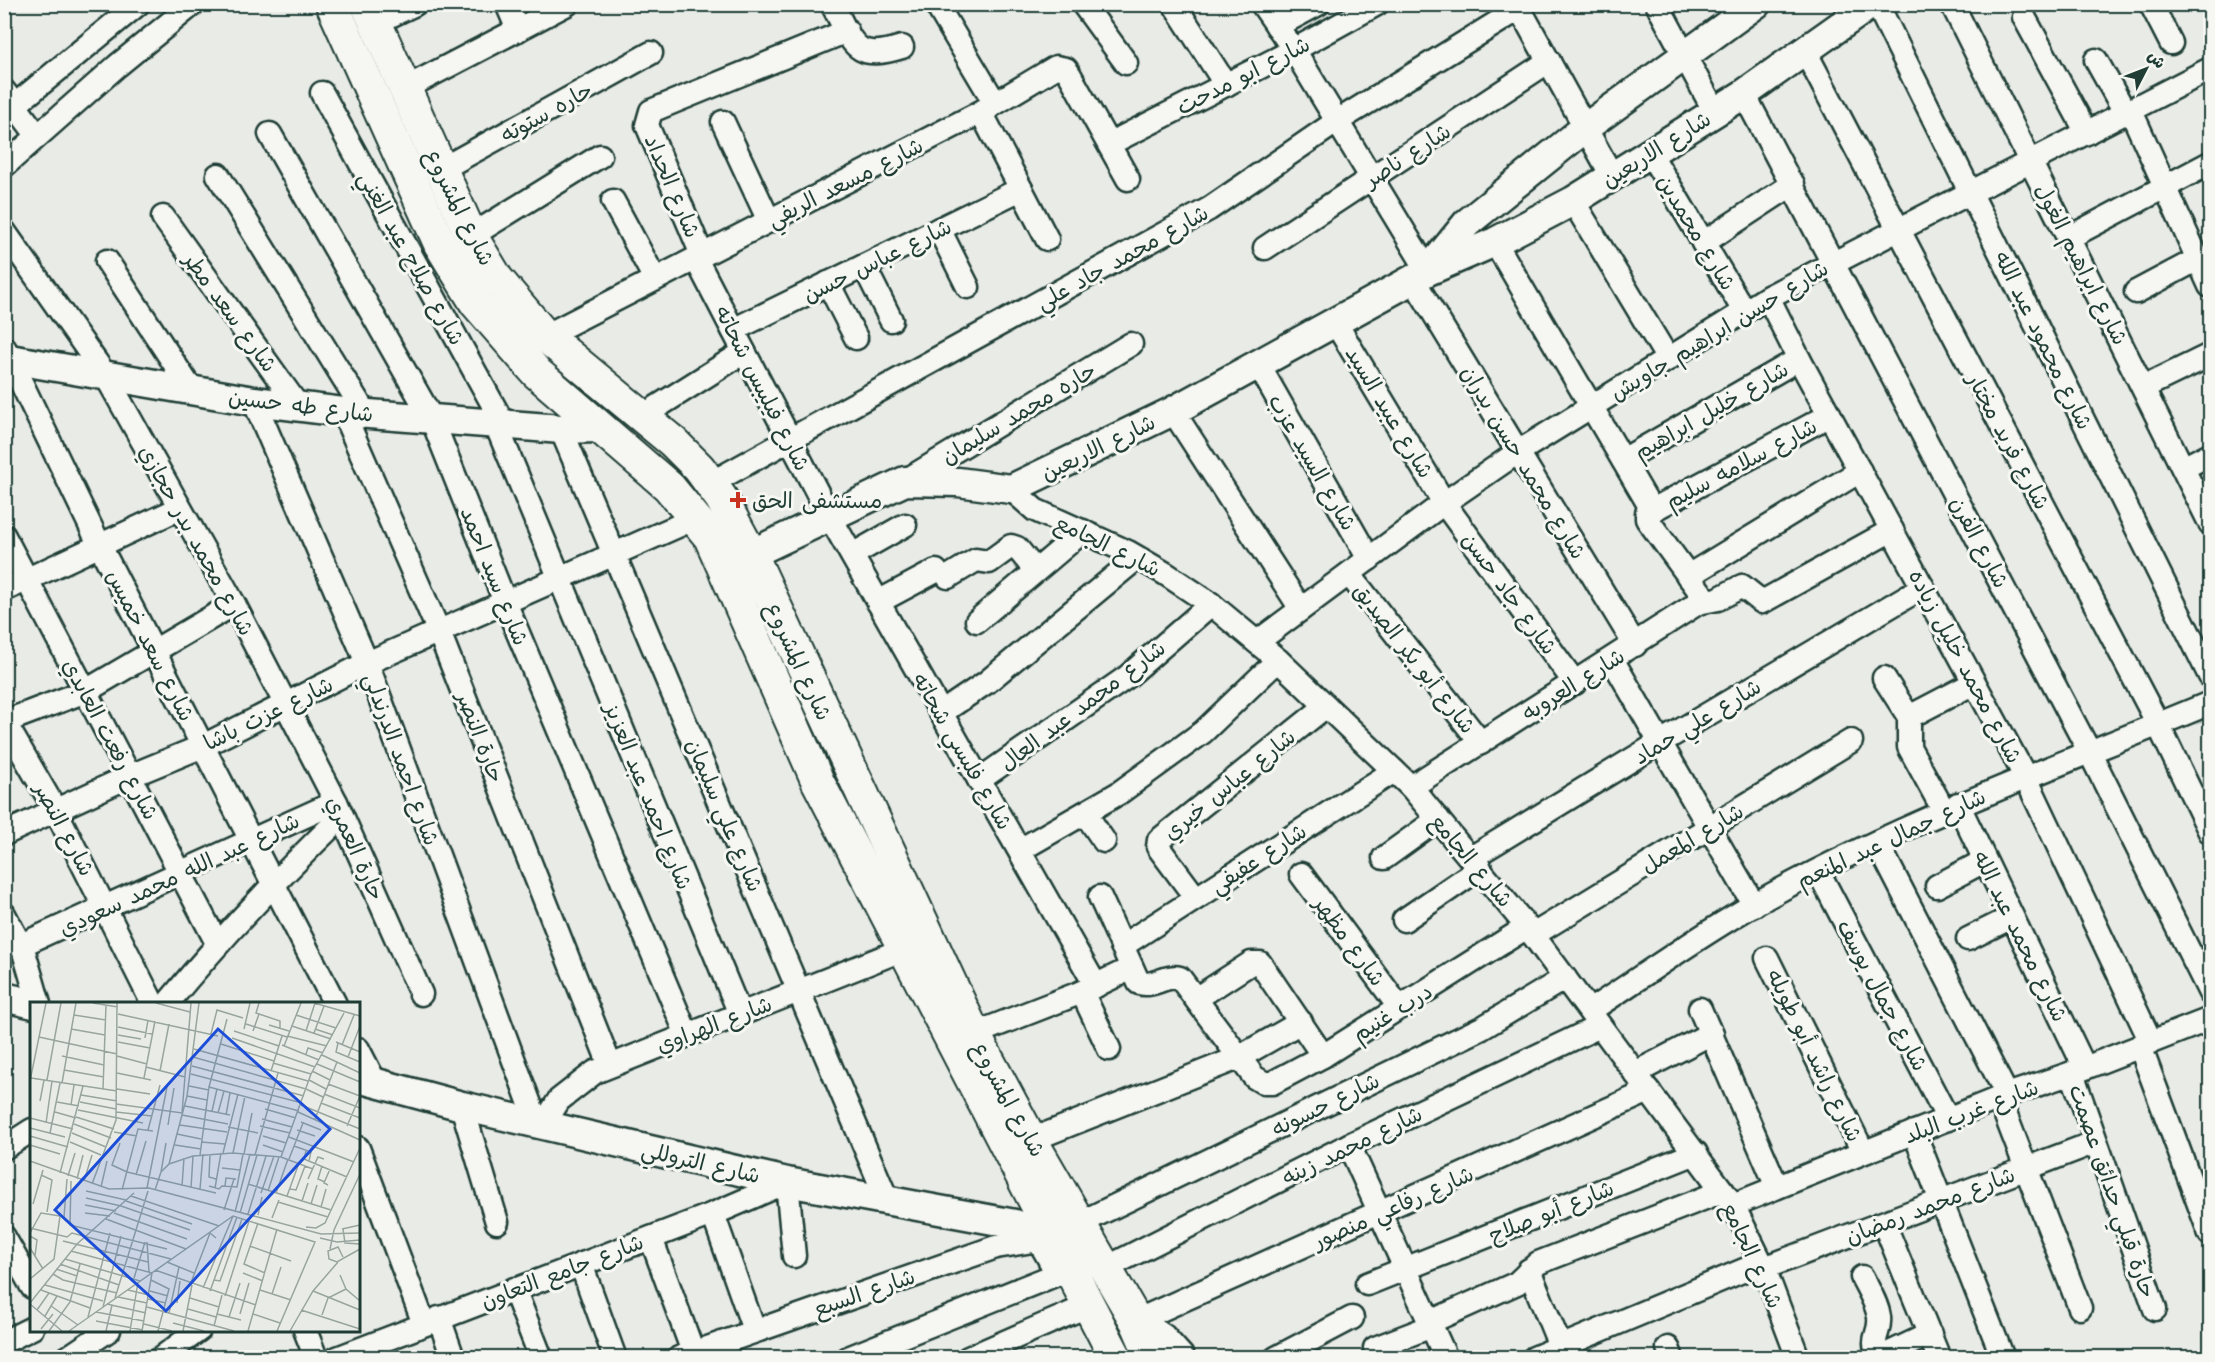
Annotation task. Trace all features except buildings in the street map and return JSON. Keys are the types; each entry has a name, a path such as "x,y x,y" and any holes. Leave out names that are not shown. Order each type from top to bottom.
{"main road":[{"name":"شارع المشروع","path":"332,4 440,244 476,303 516,352 599,428 669,487 710,537 818,782 1048,1239"},
{"name":"شارع المشروع","path":"371,14 471,236 502,285 545,336 687,455 711,483 751,554 974,1034 1031,1140 1137,1321"},
{"path":"1048,1239 1116,1358"},
{"path":"1137,1321 1152,1358"}],"street":[{"path":"37,135 9,99 138,4"},
{"path":"4,166 37,135 193,4"},
{"path":"371,14 415,4"},
{"path":"507,4 518,30"},
{"path":"404,89 567,4"},
{"path":"832,4 853,42 866,54 879,54 902,47"},
{"path":"936,4 988,108 1021,189 1047,239"},
{"path":"1083,4 1126,63"},
{"path":"1174,4 1226,85"},
{"name":"شارع محمد حسن بدران","path":"1262,4 1294,50 1371,178 1420,275 1518,452 1635,645"},
{"path":"1277,26 1318,4"},
{"name":"شارع ابو مدحت","path":"1109,144 1294,50 1377,4"},
{"path":"1657,4 1715,112"},
{"name":"شارع الاربعين","path":"1420,275 1467,223 1585,128 1756,4"},
{"name":"شارع الاربعين","path":"1011,489 1173,411 1420,275 1495,242 1573,201 1744,94 1871,4"},
{"name":"شارع محمود عبد الله","path":"1877,4 2211,676"},
{"name":"شارع ابراهيم الغول","path":"1952,4 2211,523"},
{"path":"2151,4 2171,43"},
{"path":"1518,7 1612,176"},
{"name":"شارع محمد جاد علي","path":"711,483 1209,209 1336,122 1518,7"},
{"path":"2024,16 2087,133"},
{"name":"شارع الحداد","path":"699,257 647,125 647,116 655,107 847,31"},
{"name":"شارع فريد مختار","path":"1805,51 2158,724 2211,832"},
{"name":"حاره ستوته","path":"440,170 651,53"},
{"path":"2096,60 2129,113 2211,286"},
{"name":"شارع ناصر","path":"1265,248 1548,61"},
{"name":"شارع مسعد الريفي","path":"545,336 988,108 1050,71 1061,67 1070,75 1109,144"},
{"name":"شارع حسن ابراهيم جاويش","path":"1257,642 1444,503 1518,452 1744,311 1897,228 2029,160 2129,113 2211,69"},
{"name":"شارع صلاح عبد الغني","path":"322,93 499,423 559,578"},
{"name":"شارع الفرن","path":"1744,94 1834,261 2090,753 2211,993"},
{"path":"723,122 769,221"},
{"name":"شارع سيد احمد","path":"270,134 432,419 505,602 687,1035"},
{"path":"1109,144 1128,179"},
{"name":"شارع محمدين","path":"1650,153 1744,311"},
{"path":"471,236 600,156"},
{"path":"2068,238 2211,163"},
{"name":"حارة النصر","path":"218,174 354,413 610,1065"},
{"path":"1703,243 1793,184"},
{"name":"شارع عباس حسن","path":"733,330 1021,189"},
{"path":"613,201 655,279"},
{"path":"1573,201 1668,359"},
{"name":"شارع سعد مطر","path":"163,217 298,406"},
{"path":"939,229 968,287"},
{"name":"شارع محمد بدر حجازي","path":"4,231 106,376 178,509 234,604 287,704"},
{"path":"1495,242 1652,510 1647,513 1647,519 1706,600"},
{"name":"شارع فيليبس شحاته","path":"699,257 744,352 830,517"},
{"path":"2136,292 2198,260"},
{"path":"107,261 191,389"},
{"path":"864,266 891,320"},
{"path":"828,283 856,339"},
{"name":"شارع محمد خليل زياده","path":"1768,297 1799,360 2026,778 2146,1044"},
{"name":"شارع عبيد السيد","path":"1335,322 1444,503"},
{"name":"حاره محمد سليمان","path":"905,482 1131,344"},
{"path":"641,417 744,352"},
{"name":"شارع طه حسين","path":"6,355 106,376 254,401 354,413 561,429 599,428"},
{"name":"شارع سعد خميس","path":"6,355 100,546 334,1002"},
{"path":"2144,387 2211,355"},
{"name":"شارع خليل ابراهيم","path":"1623,460 1799,360"},
{"name":"شارع السيد عزب","path":"1258,364 1369,559"},
{"name":"شارع احمد الدرندلي","path":"254,401 367,663 540,1124"},
{"path":"1173,411 1301,609"},
{"name":"شارع سلامه سليم","path":"1652,510 1830,415"},
{"name":"شارع علي سليمان","path":"561,429 888,1202"},
{"path":"2183,468 2211,454"},
{"path":"1688,576 1860,471"},
{"path":"751,554 905,482 958,482 1011,489"},
{"name":"شارع الجامع","path":"1011,489 1035,510 1137,558 1211,604 1278,660 1411,787 1530,931 1728,1198 1762,1266 1798,1358"},
{"name":"شارع جاد حسن","path":"1444,503 1575,683"},
{"path":"4,590 178,509"},
{"name":"شارع فلبسي شحاته","path":"830,517 1020,850 1089,989 1109,1049"},
{"name":"شارع عزت باشا","path":"4,834 130,776 203,746 367,663 696,518"},
{"path":"852,555 905,525"},
{"name":"شارع العروبه","path":"1411,787 1706,600 1718,599 1738,587 1746,587 1762,602 1892,530"},
{"path":"977,621 1083,531"},
{"name":"شارع رفعت العابدي","path":"4,536 217,943"},
{"path":"879,602 976,560 989,562 1011,546 1017,548 1035,570"},
{"path":"941,713 987,682 1137,558"},
{"name":"شارع أبو بكر الصديق","path":"1349,574 1481,743"},
{"name":"شارع احمد عبد العزيز","path":"559,578 740,1014"},
{"name":"شارع علي حماد","path":"1404,920 1476,863 1659,742 1923,587"},
{"path":"5,722 86,691 234,604"},
{"name":"شارع محمد عبد العال","path":"979,780 1127,677 1211,604"},
{"path":"1020,850 1119,793 1203,732 1278,660"},
{"path":"1612,660 1754,905"},
{"path":"1884,678 1909,717 1974,683"},
{"name":"شارع جمال عبد المنعم","path":"1595,1018 1754,905 1818,871 1951,807 2211,703"},
{"name":"حارة العمري","path":"287,704 339,809 421,994"},
{"name":"شارع عباس خيري","path":"1196,898 1158,847 1159,840 1326,706"},
{"name":"شارع محمد عبد الله","path":"1909,717 1909,747 1951,807 1984,861 2012,916 2078,1071"},
{"name":"شارع النصر","path":"5,722 56,811 152,1002"},
{"name":"شارع المعمل","path":"1530,931 1709,828 1851,741"},
{"name":"شارع عفيفي","path":"1122,946 1394,771"},
{"path":"169,1002 217,943 339,809"},
{"name":"شارع عبد الله محمد سعودي","path":"21,945 252,841 339,809"},
{"path":"1085,813 1104,841"},
{"path":"1384,858 1438,819"},
{"path":"1877,842 2003,1096 2026,1169 2080,1308"},
{"path":"1937,886 1984,861"},
{"name":"شارع جمال يوسف","path":"1818,871 1948,1119"},
{"name":"شارع مظهر","path":"1301,874 1399,1007"},
{"path":"1100,897 1142,985 1172,977 1180,978 1197,998 1238,1058"},
{"path":"4,914 21,945 21,1003"},
{"path":"1968,939 2012,916"},
{"name":"درب غنيم","path":"1238,1058 1254,1077 1264,1083 1272,1083 1323,1056 1399,1007 1530,931"},
{"name":"شارع الهراوي","path":"540,1124 570,1089 588,1076 610,1065 904,949"},
{"name":"شارع راشد أبو طويله","path":"1767,958 1863,1152"},
{"path":"1197,998 1251,963 1260,963 1323,1056"},
{"path":"974,1034 1089,989 1132,968"},
{"name":"شارع حسونه","path":"1080,1224 1482,1028 1565,978"},
{"path":"1700,1009 1777,1187"},
{"name":"شارع محمد زينه","path":"1106,1268 1595,1018"},
{"name":"شارع غرب البلد","path":"1375,1348 1517,1283 1538,1263 1728,1198 1777,1187 2003,1096 2078,1071 2210,1021"},
{"path":"1031,1140 1238,1058 1301,1022"},
{"path":"1635,1073 1712,1033"},
{"path":"2146,1044 2204,1198 2211,1234"},
{"path":"360,1056 367,1080"},
{"name":"حارة قبلي حدائق عصمت","path":"2078,1071 2096,1142 2155,1310"},
{"name":"شارع التروللي","path":"367,1080 462,1106 787,1182 1015,1224 1048,1239"},
{"name":"شارع رفاعي منصور","path":"1137,1321 1649,1091"},
{"path":"462,1106 497,1222"},
{"path":"4,1148 30,1132"},
{"path":"1914,1132 2003,1358"},
{"name":"شارع محمد رمضان","path":"1534,1358 1762,1266 1884,1223 2096,1142"},
{"path":"1349,1145 1446,1358"},
{"name":"شارع أبو صلاح","path":"1367,1284 1696,1154"},
{"path":"360,1159 365,1187 431,1321 453,1358"},
{"path":"787,1182 794,1256"},
{"name":"شارع جامع التعاون","path":"337,1358 713,1214 787,1182"},
{"path":"713,1214 754,1330"},
{"path":"1884,1223 1939,1358"},
{"path":"4,1237 30,1283"},
{"path":"651,1238 686,1355"},
{"name":"شارع المشروع","path":"1048,1239 1060,1273 1101,1358"},
{"name":"شارع السبع","path":"686,1355 996,1247 1048,1239"},
{"path":"582,1264 615,1358"},
{"path":"1529,1270 1560,1346"},
{"path":"848,1358 1060,1273"},
{"path":"1863,1277 1878,1313 1879,1324 1874,1340 1879,1358 1930,1334"},
{"path":"514,1289 541,1358"},
{"path":"968,1358 1078,1310"},
{"path":"1276,1358 1352,1318"},
{"name":"شارع المشروع","path":"1137,1321 1162,1338 1180,1358"},
{"path":"4,1342 30,1329"},
{"path":"161,1358 196,1332"},
{"path":"306,1332 316,1358"},
{"path":"67,1358 100,1343"}],"place":[{"name":"مستشفى الحق","path":"738,500"}]}
